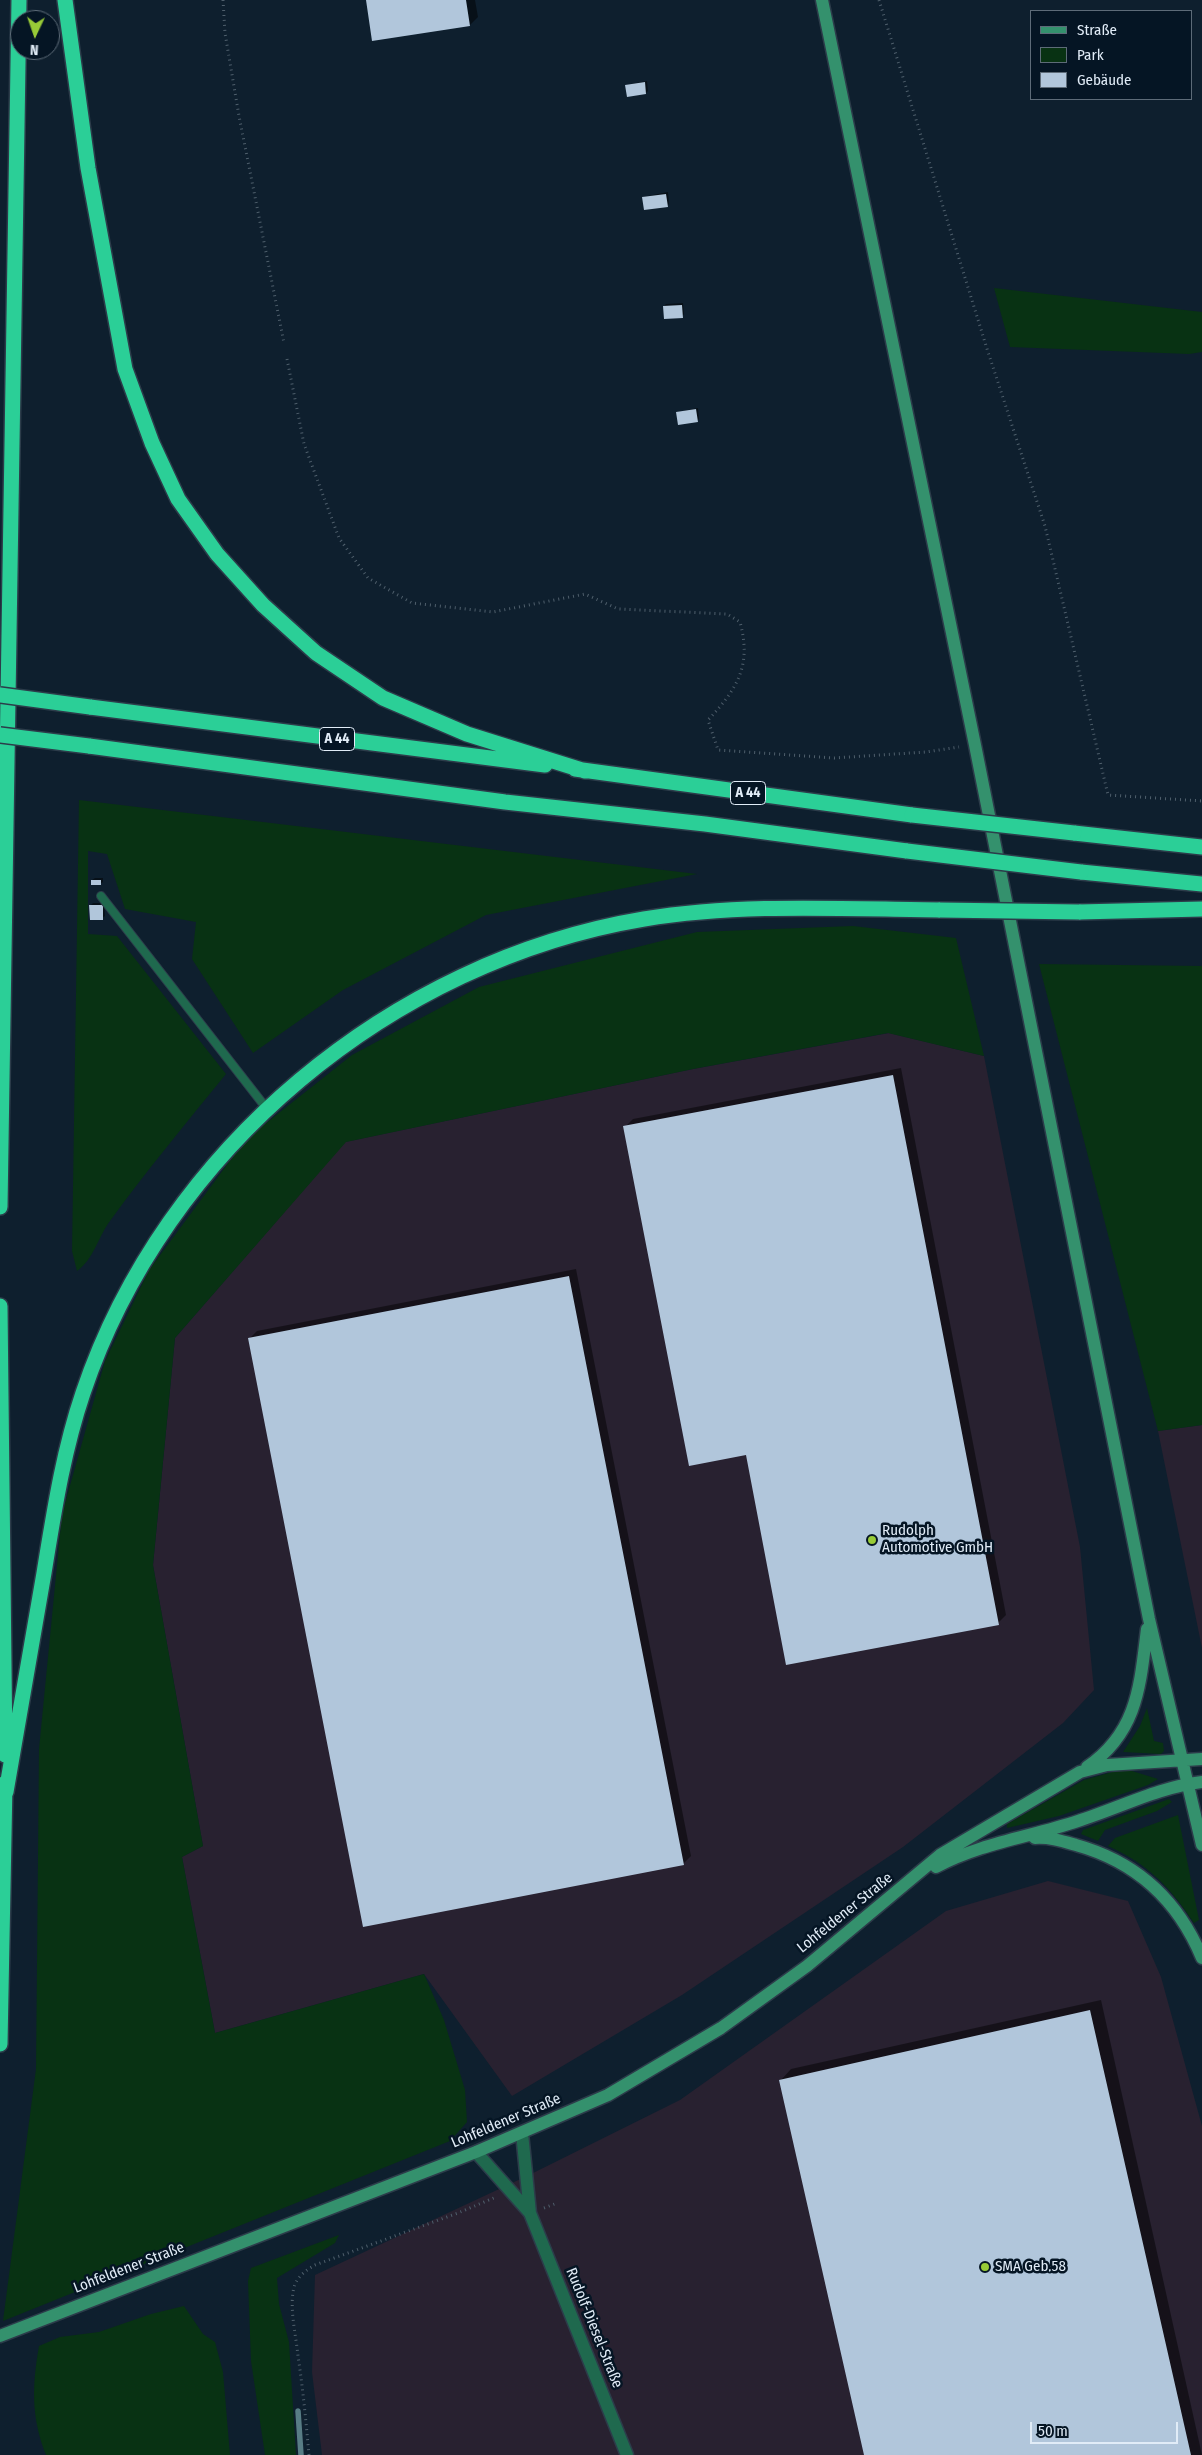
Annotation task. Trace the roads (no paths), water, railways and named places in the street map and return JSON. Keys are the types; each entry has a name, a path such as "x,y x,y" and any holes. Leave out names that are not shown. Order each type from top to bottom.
{"highway":[{"path":"0,1207 19,0"},
{"path":"64,0 88,168 125,369 152,443 178,499 217,554 263,605 316,653 383,698 467,734 585,771"},
{"name":"A 44","path":"0,695 912,815 1202,847"},
{"path":"0,734 495,801 705,824 1081,872 1202,884"},
{"path":"6,1792 64,1456 84,1390 111,1326 143,1264 182,1206 225,1152 267,1109 327,1058 384,1018 454,980 509,956 575,935 643,919 712,910 781,908 1079,912 1202,909"},
{"path":"0,1306 6,1792 0,2044"}],"main road":[{"path":"822,0 974,745 1148,1619 1202,1845"},
{"path":"1080,1772 1109,1749 1125,1728 1135,1705 1148,1619"},
{"name":"Lohfeldener Straße","path":"0,2336 476,2152 608,2095 721,2028 807,1966 940,1855 1080,1772 1107,1764 1202,1759"},
{"name":"Lohfeldener Straße","path":"914,1878 973,1850 1078,1822 1187,1784 1202,1782"},
{"path":"1020,1838 1045,1837 1088,1849 1136,1872 1166,1897 1182,1917 1202,1958"}],"street":[{"name":"Rudolf-Diesel-Straße","path":"522,2133 530,2213 627,2455"},
{"name":"Rudolf-Diesel-Straße","path":"476,2152 530,2213"}],"lane":[{"path":"101,896 267,1109"}],"waterway":[{"path":"298,2411 301,2455"}],"place":[{"name":"Rudolph Automotive GmbH","path":"872,1540"},
{"name":"SMA Geb.58","path":"985,2267"}]}
